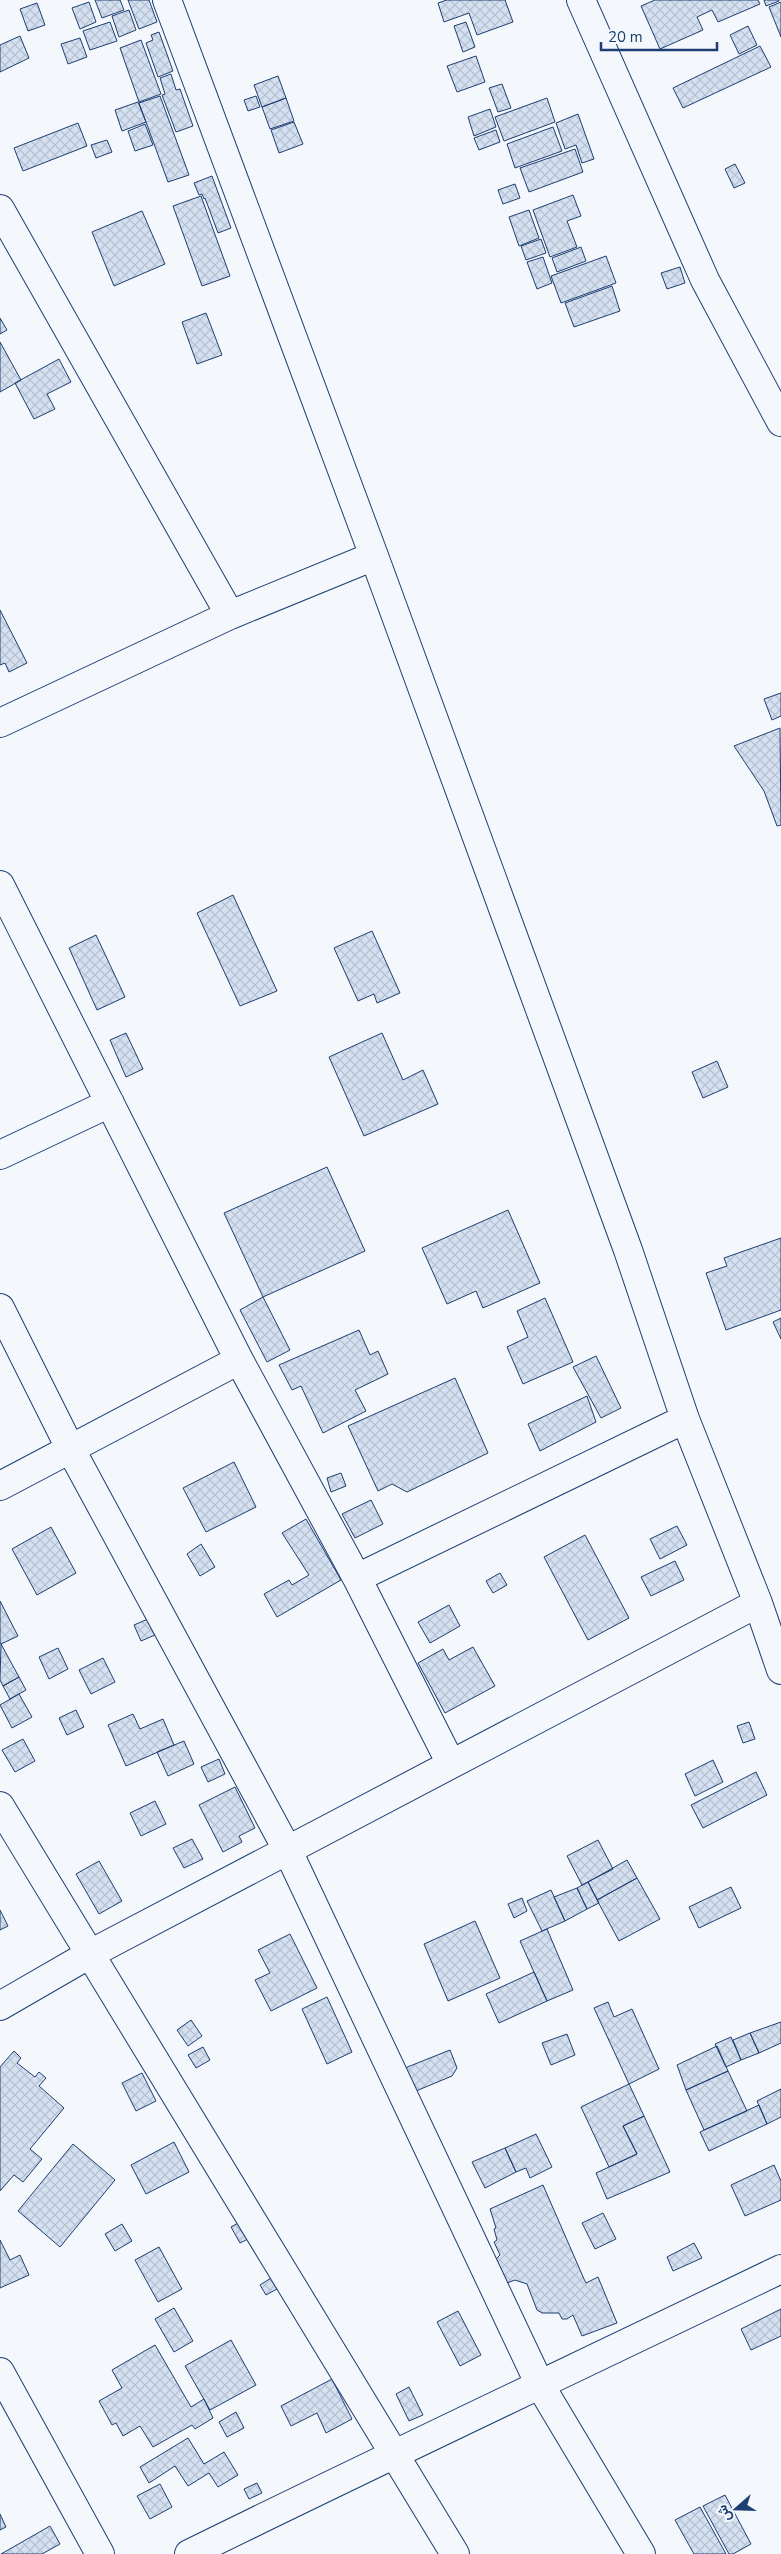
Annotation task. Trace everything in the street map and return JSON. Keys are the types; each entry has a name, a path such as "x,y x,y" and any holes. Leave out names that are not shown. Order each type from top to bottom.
{"street":[{"path":"167,0 374,556 628,1250 685,1419 758,1603 781,1670"},
{"path":"581,0 706,280 781,422"},
{"path":"0,209 230,616"},
{"path":"0,723 230,616 374,556"},
{"path":"0,885 239,1360 357,1578 451,1764"},
{"path":"0,1155 110,1103"},
{"path":"0,1308 70,1448 288,1851 540,2386 641,2554"},
{"path":"0,1486 239,1360"},
{"path":"357,1578 685,1419"},
{"path":"0,2006 90,1954 758,1603"},
{"path":"0,1806 456,2554"},
{"path":"190,2554 394,2453 540,2386 781,2269"},
{"path":"0,2372 100,2554"}],"building":[{"path":"95,0 120,0 124,10 102,18"},
{"path":"128,0 149,0 157,22 139,29"},
{"path":"447,0 505,0 513,22 477,35 469,13 444,22 438,3"},
{"path":"655,0 758,0 760,4 718,22 712,10 697,17 703,30 660,49 641,6"},
{"path":"764,0 779,0 779,1 766,6"},
{"path":"89,2 96,22 80,29 72,8"},
{"path":"781,2 781,37 769,7"},
{"path":"37,3 45,25 28,31 20,9"},
{"path":"129,10 136,30 119,37 112,16"},
{"path":"110,22 117,41 90,50 83,31"},
{"path":"466,22 475,47 463,52 454,26"},
{"path":"748,26 757,45 739,54 730,35"},
{"path":"159,32 173,71 158,77 146,43 153,40 151,35"},
{"path":"20,36 29,58 0,72 0,45"},
{"path":"80,38 87,57 68,64 61,44"},
{"path":"141,40 161,94 139,102 120,48"},
{"path":"760,46 771,67 683,108 673,88"},
{"path":"476,56 485,82 457,92 447,66"},
{"path":"171,74 176,90 180,89 193,126 176,132 162,95 165,94 160,78"},
{"path":"278,76 286,98 262,107 254,85"},
{"path":"502,84 511,108 498,112 489,88"},
{"path":"160,96 189,175 168,182 139,103"},
{"path":"256,96 260,107 248,111 244,100"},
{"path":"286,98 294,121 270,129 262,107"},
{"path":"547,98 555,122 504,141 495,117"},
{"path":"138,102 146,122 122,131 115,110"},
{"path":"490,109 496,127 474,136 468,117"},
{"path":"578,114 594,159 582,163 576,145 565,149 556,123"},
{"path":"294,122 303,144 279,153 271,130"},
{"path":"78,123 87,146 23,171 14,148"},
{"path":"145,124 153,145 135,151 128,131"},
{"path":"553,127 562,151 515,168 507,144"},
{"path":"496,130 500,142 479,150 474,138"},
{"path":"107,140 112,152 96,158 91,145"},
{"path":"575,149 583,172 529,192 520,168"},
{"path":"735,164 745,183 734,188 725,169"},
{"path":"212,176 231,228 218,233 205,198 202,194 199,195 194,183"},
{"path":"515,184 520,198 503,204 498,190"},
{"path":"573,195 581,216 567,221 577,247 550,257 533,210"},
{"path":"201,196 230,276 202,286 173,206"},
{"path":"529,210 539,238 519,246 509,217"},
{"path":"142,211 165,264 114,286 92,232"},
{"path":"541,239 546,253 526,260 521,246"},
{"path":"581,247 586,261 557,272 552,258"},
{"path":"606,256 616,283 561,303 551,276"},
{"path":"543,257 552,283 537,289 527,262"},
{"path":"680,267 685,283 667,289 661,273"},
{"path":"612,286 620,311 574,327 565,303"},
{"path":"206,313 222,355 197,364 182,322"},
{"path":"0,318 7,330 0,334"},
{"path":"0,342 21,380 0,392"},
{"path":"59,359 71,382 47,394 55,409 34,419 15,383"},
{"path":"0,610 27,663 9,672 5,663 0,665"},
{"path":"781,693 781,716 772,720 764,699"},
{"path":"780,728 781,825 777,826 764,791 734,746"},
{"path":"233,895 277,991 240,1006 197,913"},
{"path":"372,931 400,993 377,1003 374,994 358,1001 334,948"},
{"path":"96,935 125,997 97,1010 69,948"},
{"path":"126,1033 143,1069 126,1077 110,1040"},
{"path":"382,1033 403,1080 423,1070 438,1104 364,1136 329,1057"},
{"path":"717,1061 728,1087 703,1098 692,1072"},
{"path":"327,1167 365,1251 263,1297 224,1213"},
{"path":"508,1210 540,1283 483,1308 476,1291 447,1304 422,1248"},
{"path":"781,1238 781,1310 726,1330 706,1273 727,1266 724,1258"},
{"path":"263,1297 290,1350 267,1362 240,1310"},
{"path":"545,1298 573,1362 523,1384 507,1347 528,1337 517,1311"},
{"path":"781,1318 781,1339 773,1322"},
{"path":"359,1330 370,1355 378,1351 388,1374 355,1390 366,1411 323,1433 301,1386 292,1390 279,1365"},
{"path":"596,1356 621,1408 601,1418 573,1367"},
{"path":"455,1378 488,1453 407,1492 392,1484 378,1491 348,1426"},
{"path":"587,1396 596,1422 540,1451 528,1424"},
{"path":"234,1462 256,1507 206,1532 183,1488"},
{"path":"341,1473 346,1486 331,1492 327,1478"},
{"path":"371,1500 383,1524 355,1538 342,1514"},
{"path":"306,1519 341,1580 277,1617 264,1594 289,1580 292,1585 309,1575 282,1533"},
{"path":"677,1526 687,1545 660,1559 650,1539"},
{"path":"51,1527 76,1573 37,1595 12,1549"},
{"path":"585,1535 629,1618 588,1640 544,1557"},
{"path":"201,1544 215,1567 200,1576 187,1554"},
{"path":"675,1561 684,1580 651,1596 641,1577"},
{"path":"500,1573 507,1585 493,1593 486,1581"},
{"path":"0,1601 18,1636 1,1644 0,1642"},
{"path":"449,1605 460,1626 430,1643 418,1622"},
{"path":"148,1619 155,1635 141,1641 134,1625"},
{"path":"1,1644 19,1677 3,1686 0,1680"},
{"path":"473,1647 495,1686 445,1713 418,1663 443,1649 449,1660"},
{"path":"58,1648 68,1669 49,1679 39,1657"},
{"path":"103,1658 115,1682 91,1694 79,1670"},
{"path":"19,1677 26,1690 10,1699 3,1686"},
{"path":"19,1694 32,1717 12,1728 0,1705"},
{"path":"76,1710 84,1727 67,1735 59,1718"},
{"path":"133,1714 140,1729 163,1719 174,1745 126,1766 108,1725"},
{"path":"749,1722 755,1739 743,1743 737,1726"},
{"path":"23,1739 35,1761 15,1772 2,1750"},
{"path":"184,1741 194,1764 168,1776 157,1752"},
{"path":"219,1759 225,1774 208,1782 201,1767"},
{"path":"713,1760 723,1782 695,1796 685,1774"},
{"path":"756,1772 767,1795 703,1828 691,1805"},
{"path":"235,1787 255,1828 239,1836 242,1842 223,1852 199,1805"},
{"path":"155,1801 166,1824 141,1836 130,1813"},
{"path":"192,1839 203,1859 184,1868 173,1848"},
{"path":"598,1840 613,1869 582,1885 567,1856"},
{"path":"627,1860 637,1878 597,1900 588,1882"},
{"path":"99,1861 122,1901 99,1914 76,1874"},
{"path":"637,1878 660,1919 619,1941 597,1900"},
{"path":"588,1882 599,1903 587,1909 577,1888"},
{"path":"731,1887 741,1908 699,1928 689,1907"},
{"path":"577,1888 587,1909 565,1921 554,1897"},
{"path":"551,1890 565,1921 542,1931 527,1901"},
{"path":"522,1898 527,1911 514,1918 508,1904"},
{"path":"0,1910 8,1926 0,1930"},
{"path":"475,1921 500,1978 448,2001 424,1944"},
{"path":"547,1929 573,1990 547,2001 520,1941"},
{"path":"290,1934 317,1988 271,2011 255,1980 270,1973 258,1950"},
{"path":"534,1972 547,2001 499,2023 486,1994"},
{"path":"327,1997 352,2052 327,2064 302,2009"},
{"path":"608,2002 614,2017 632,2009 659,2069 629,2084 594,2008"},
{"path":"191,2020 202,2036 188,2046 177,2030"},
{"path":"781,2022 781,2043 759,2053 750,2033"},
{"path":"750,2033 759,2053 741,2060 733,2040"},
{"path":"567,2034 575,2055 551,2065 542,2043"},
{"path":"731,2037 741,2060 726,2067 715,2044"},
{"path":"717,2046 728,2071 686,2090 677,2065"},
{"path":"203,2047 210,2060 196,2068 188,2055"},
{"path":"450,2050 457,2068 452,2076 416,2091 405,2068"},
{"path":"14,2051 21,2058 17,2063 35,2077 39,2072 46,2078 39,2086 64,2108 30,2149 42,2159 23,2182 14,2175 0,2191 0,2067"},
{"path":"728,2071 747,2111 704,2130 686,2090"},
{"path":"142,2073 156,2101 136,2111 122,2083"},
{"path":"629,2084 644,2116 623,2126 637,2154 609,2167 581,2107"},
{"path":"781,2089 781,2117 767,2124 757,2101"},
{"path":"759,2105 767,2124 709,2151 700,2132"},
{"path":"644,2116 670,2172 607,2199 596,2173 637,2154 623,2126"},
{"path":"536,2134 552,2167 530,2178 526,2168 516,2172 505,2148"},
{"path":"174,2142 189,2172 146,2194 131,2165"},
{"path":"73,2144 115,2180 60,2247 18,2211"},
{"path":"505,2148 516,2172 485,2188 472,2162"},
{"path":"774,2165 781,2181 781,2200 745,2216 731,2185"},
{"path":"543,2185 586,2283 598,2277 617,2323 582,2336 573,2315 567,2319 562,2319 559,2313 542,2313 537,2310 527,2284 515,2280 507,2283 494,2261 500,2255 494,2242 497,2240 494,2229 496,2228 490,2209"},
{"path":"603,2213 616,2239 595,2249 582,2223"},
{"path":"238,2223 248,2239 240,2243 231,2227"},
{"path":"122,2224 132,2241 115,2251 105,2234"},
{"path":"0,2240 10,2260 20,2255 29,2275 0,2288"},
{"path":"694,2243 702,2258 673,2271 667,2257"},
{"path":"159,2247 182,2289 158,2302 135,2260"},
{"path":"271,2278 277,2289 266,2295 260,2285"},
{"path":"174,2308 193,2341 174,2352 155,2319"},
{"path":"781,2309 781,2336 751,2350 741,2329"},
{"path":"458,2311 481,2355 460,2366 437,2322"},
{"path":"231,2340 256,2385 210,2410 185,2366"},
{"path":"155,2345 191,2407 204,2399 213,2418 195,2429 192,2425 153,2447 140,2426 123,2436 116,2423 112,2425 99,2401 122,2388 112,2370"},
{"path":"332,2379 352,2419 326,2433 317,2413 291,2426 281,2406"},
{"path":"409,2387 423,2415 409,2421 396,2394"},
{"path":"236,2412 244,2428 227,2437 219,2422"},
{"path":"188,2438 204,2464 224,2452 238,2475 218,2487 209,2473 188,2486 175,2466 149,2483 140,2467"},
{"path":"257,2483 262,2493 249,2499 244,2489"},
{"path":"160,2484 172,2507 150,2519 137,2496"},
{"path":"725,2495 751,2544 733,2554 729,2554 703,2506"},
{"path":"700,2507 726,2554 694,2554 675,2520"},
{"path":"0,2514 6,2527 0,2530"},
{"path":"50,2526 60,2544 42,2554 1,2554"}]}
